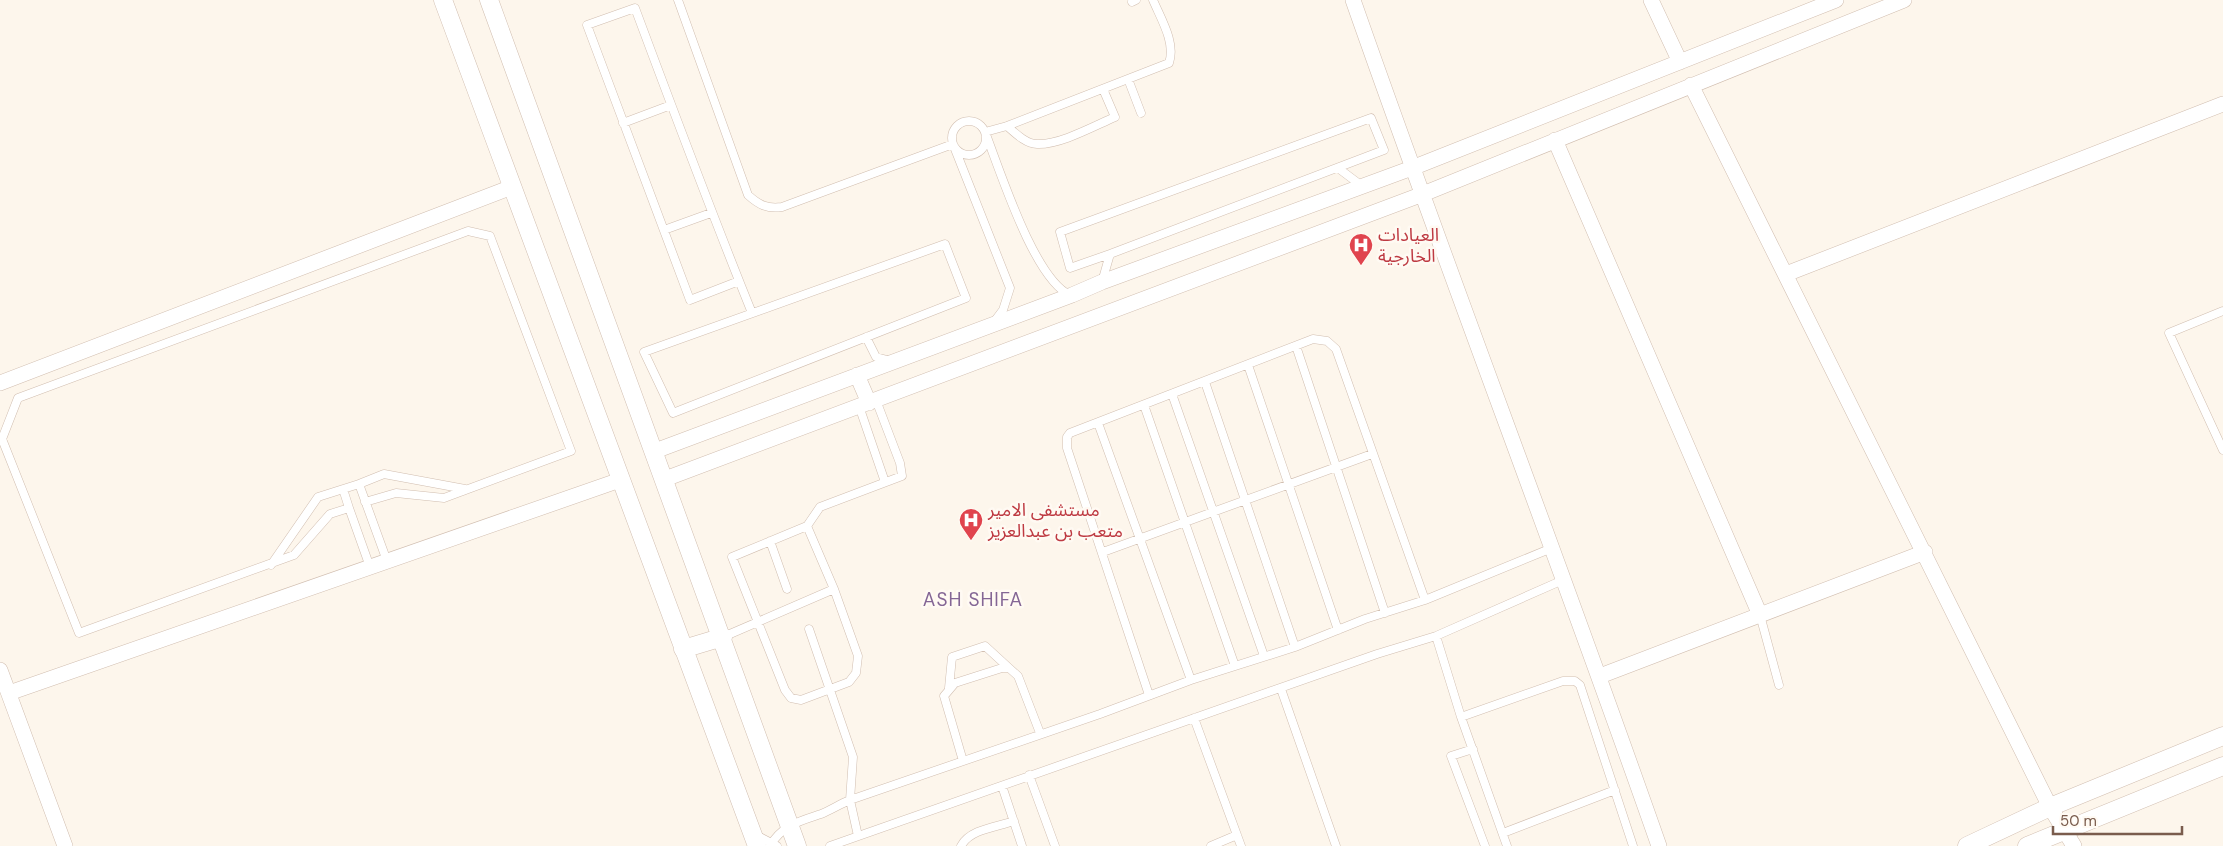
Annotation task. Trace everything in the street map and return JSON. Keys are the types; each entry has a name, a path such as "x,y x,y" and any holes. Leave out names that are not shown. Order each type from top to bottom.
{"street":[{"path":"443,0 683,650 765,843"},
{"path":"489,0 655,451 797,846"},
{"path":"1353,0 1412,168 1600,676 1659,846"},
{"path":"1651,0 1680,62"},
{"path":"655,451 992,326 1102,282 1412,168 1836,0"},
{"path":"665,480 1423,194 1904,0"},
{"path":"1691,85 1925,552 2050,807 2074,846"},
{"path":"1786,274 2223,104"},
{"path":"1554,140 1760,615"},
{"path":"0,383 512,187"},
{"path":"857,376 868,403"},
{"path":"9,693 620,480"},
{"path":"1600,676 1925,552"},
{"path":"683,650 723,638"},
{"path":"0,670 65,846"},
{"path":"1967,846 2050,807 2223,737"},
{"path":"2027,846 2064,829 2223,766"}],"lane":[{"path":"678,0 748,195 759,206 772,209 782,208 953,144"},
{"path":"985,132 1007,126 1169,63 1172,54 1171,45 1153,0"},
{"path":"739,281 690,300 587,25 635,8 712,213 752,313"},
{"path":"1128,79 1141,113"},
{"path":"1007,126 1023,139 1036,144 1058,140 1077,133 1115,117 1103,89"},
{"path":"623,123 671,105"},
{"path":"1371,118 1384,150 1110,254 1070,268 1060,232 1371,118"},
{"path":"992,326 1003,310 1010,288 953,144 952,138 955,128 964,122 976,123 985,132 1030,243 1050,278 1062,291 1072,295"},
{"path":"953,144 963,154 973,154 982,148 986,138 985,132"},
{"path":"1338,168 1363,186"},
{"path":"664,230 712,213"},
{"path":"349,508 330,514 294,555 271,565 79,632 2,439 18,398 468,231 490,236 571,451 444,498 396,493 366,502"},
{"path":"946,244 966,298 673,413 644,352 752,313 946,244"},
{"path":"1102,282 1110,254"},
{"path":"2223,311 2169,333 2223,450"},
{"path":"866,337 876,356 895,362"},
{"path":"1149,696 1066,442 1070,433 1313,339 1327,341 1336,349 1425,600"},
{"path":"1296,346 1385,613"},
{"path":"1248,364 1338,630"},
{"path":"1205,382 1295,647"},
{"path":"1172,394 1264,656"},
{"path":"868,403 885,482"},
{"path":"808,526 858,656 856,673 848,682 801,700 791,698 785,690 732,557 808,526 820,507 902,476 902,471 868,403"},
{"path":"1144,405 1235,666"},
{"path":"1098,423 1191,680"},
{"path":"1103,552 1372,454"},
{"path":"271,565 318,497 384,474 467,489"},
{"path":"358,484 387,561"},
{"path":"343,489 370,567"},
{"path":"770,541 787,589"},
{"path":"765,843 790,824 824,813 850,800 1191,680 1295,647 1425,600 1552,548"},
{"path":"830,846 1377,654 1436,636 1563,580"},
{"path":"723,638 834,590"},
{"path":"1760,615 1779,685"},
{"path":"809,629 853,757 850,800 858,836"},
{"path":"1436,636 1461,717 1508,846"},
{"path":"949,688 952,657 985,646 1018,676 1040,733"},
{"path":"963,761 944,696 955,683 1002,668 1009,668"},
{"path":"1461,717 1563,680 1575,681 1580,685 1633,846"},
{"path":"1281,689 1336,846"},
{"path":"1194,718 1241,846"},
{"path":"1473,749 1451,756 1485,846"},
{"path":"1030,775 1055,846"},
{"path":"1002,786 1022,846"},
{"path":"1503,833 1614,790"},
{"path":"961,846 966,839 974,834 1014,821"},
{"path":"1211,846 1237,835"}],"place":[{"name":"العيادات الخارجية","path":"1361,266"},
{"name":"مستشفى الامير متعب بن عبدالعزيز","path":"971,541"}],"district":[{"name":"ASH SHIFA","path":"973,599"}]}
